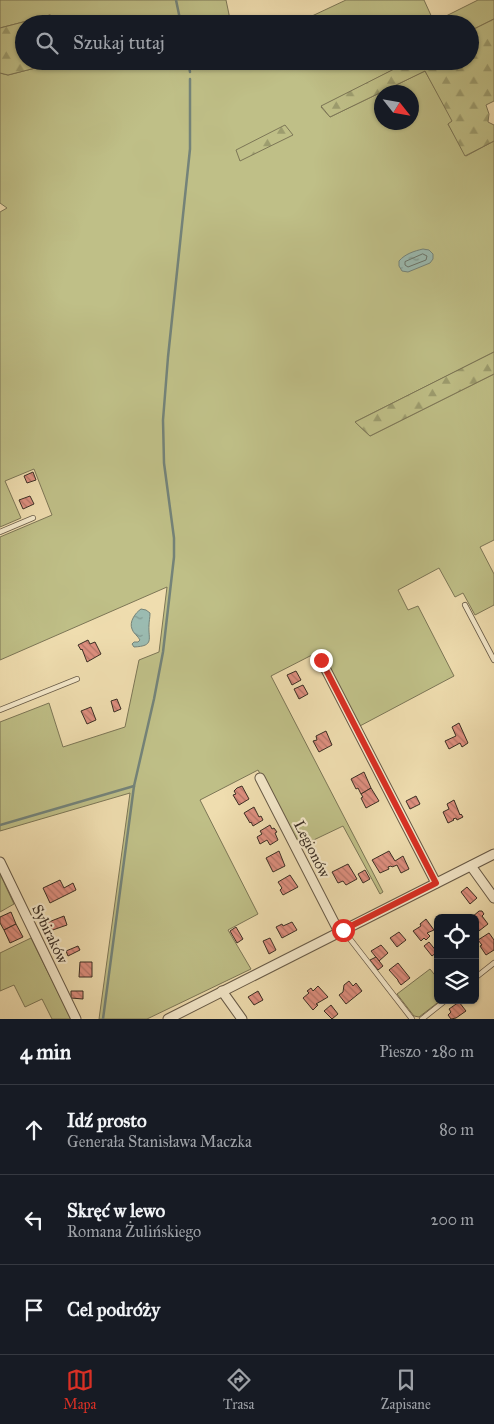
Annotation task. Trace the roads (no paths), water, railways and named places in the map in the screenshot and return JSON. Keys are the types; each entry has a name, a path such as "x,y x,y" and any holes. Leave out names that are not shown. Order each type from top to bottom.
{"street":[{"path":"321,660 436,883"},
{"name":"Legionów","path":"260,778 341,931"},
{"path":"168,1019 494,854"},
{"name":"Sybiraków","path":"0,862 76,1019"},
{"path":"471,866 494,898"},
{"path":"222,991 242,1019"}],"lane":[{"path":"0,532 33,518"},
{"path":"465,606 494,660"},
{"path":"0,710 77,679"},
{"path":"341,931 412,1019"},
{"path":"479,975 494,963"},
{"path":"422,1019 441,1004"}],"water":[{"path":"423,249 429,250 433,254 433,259 430,263 408,272 402,271 399,261 410,253"},
{"path":"141,609 150,613 149,641 145,645 134,647 132,644 140,640 133,630 131,623"}],"waterway":[{"path":"176,0 179,15"},
{"path":"103,1019 134,786 163,652 174,557 174,538 164,463 163,420 190,149 190,79"},
{"path":"0,825 134,786"}]}
